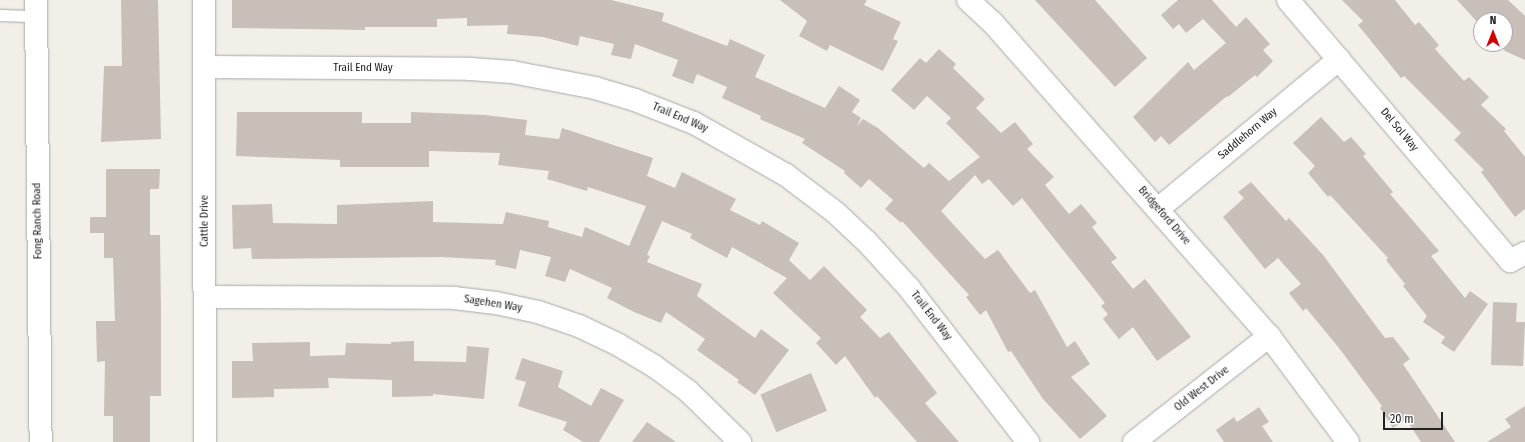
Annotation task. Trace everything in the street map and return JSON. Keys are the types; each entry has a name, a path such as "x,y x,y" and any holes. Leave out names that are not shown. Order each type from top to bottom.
{"street":[{"name":"Cattle Drive","path":"204,0 205,442"},
{"name":"Bridgeford Drive","path":"968,0 992,22 1269,336 1348,442"},
{"name":"Del Sol Way","path":"1288,0 1339,59 1518,257"},
{"name":"Fong Ranch Road","path":"36,8 41,442"},
{"name":"Saddlehorn Way","path":"1158,209 1339,59"},
{"name":"Trail End Way","path":"205,67 470,69 512,72 595,88 635,100 694,123 786,175 836,214 867,242 909,288 1028,442"},
{"name":"Sagehen Way","path":"205,297 454,298 496,303 538,312 592,332 654,366 688,391 740,442"},
{"name":"Old West Drive","path":"1134,442 1269,336"}],"lane":[{"path":"0,15 36,8"}],"building":[{"path":"121,0 158,0 161,139 101,142 104,66 122,66"},
{"path":"232,0 611,0 664,13 662,21 727,46 730,39 765,55 755,77 825,108 839,86 860,100 852,112 861,118 857,126 863,119 878,128 924,168 929,163 949,181 980,157 946,123 951,118 927,96 914,110 891,90 920,58 926,63 939,49 956,64 953,68 985,99 976,108 1001,133 1015,122 1033,144 1027,149 1054,177 1045,185 1069,214 1081,204 1097,223 1092,227 1117,258 1111,262 1133,289 1145,279 1191,337 1157,361 1133,327 1119,339 1103,319 1108,314 1101,306 1105,303 1022,198 1013,206 989,179 982,184 975,175 941,211 985,259 998,250 1030,293 1035,290 1067,347 1075,341 1090,364 1071,377 1107,416 1080,439 1043,399 1011,351 1008,352 986,310 980,315 966,297 969,295 902,221 901,223 885,209 893,200 869,179 861,188 844,173 845,171 802,143 805,139 760,119 761,116 722,98 727,87 697,74 693,84 672,76 678,60 635,44 631,59 611,55 614,44 580,36 578,46 543,37 507,34 508,25 467,26 467,18 437,19 437,27 365,27 365,30 232,28"},
{"path":"780,0 867,0 864,5 901,22 893,39 898,41 883,71 830,45 827,51 799,36 807,21"},
{"path":"1035,0 1095,0 1147,58 1115,87"},
{"path":"1178,0 1212,0 1236,27 1246,17 1270,44 1263,50 1273,61 1257,77 1255,75 1228,97 1227,96 1169,145 1161,136 1155,142 1133,117 1188,62 1194,70 1226,43 1203,19 1186,33 1179,24 1173,29 1161,15"},
{"path":"1342,0 1395,0 1415,25 1419,22 1439,45 1435,49 1464,81 1469,77 1489,97 1481,105 1506,129 1504,131 1525,157 1525,209 1515,217 1481,172 1484,170 1454,140 1461,133 1404,76 1401,78 1358,25 1363,21"},
{"path":"1457,0 1508,0 1525,16 1525,60 1507,52 1513,52 1513,12 1473,12 1473,17"},
{"path":"237,112 362,112 362,123 411,123 411,112 485,115 527,120 525,135 559,139 562,128 653,158 647,176 675,188 682,172 736,199 730,210 760,225 762,221 799,243 789,260 810,280 824,266 867,310 860,317 880,338 889,332 937,393 925,403 959,442 917,442 877,396 875,398 845,356 836,365 816,343 821,338 773,293 787,278 732,247 727,258 690,238 692,234 662,221 647,255 650,256 647,262 702,284 697,296 755,338 761,329 789,350 755,395 737,382 739,380 697,350 705,339 666,312 661,323 634,312 607,298 612,288 570,269 565,282 545,276 551,257 520,250 516,269 495,265 496,260 441,257 252,259 251,248 233,249 232,205 272,204 273,223 337,224 337,205 433,201 433,222 503,224 506,212 549,221 548,227 582,237 585,227 629,246 646,206 588,187 587,191 547,179 549,171 498,165 500,153 429,151 429,167 340,167 340,160 236,156"},
{"path":"1321,117 1344,142 1351,137 1366,154 1363,156 1393,192 1390,194 1439,251 1431,256 1465,298 1470,291 1488,304 1454,352 1441,343 1445,337 1423,322 1427,316 1403,286 1405,284 1386,260 1388,258 1330,195 1328,197 1308,173 1315,166 1293,143"},
{"path":"106,169 160,169 159,189 150,189 150,235 160,235 161,396 150,396 150,442 113,442 113,416 104,416 105,361 97,362 96,321 115,321 113,258 104,258 104,233 90,233 90,217 106,217"},
{"path":"1251,182 1286,221 1289,218 1323,255 1385,338 1393,337 1410,359 1403,364 1455,442 1421,442 1406,419 1393,428 1380,408 1382,406 1339,348 1306,308 1303,311 1289,293 1301,284 1278,258 1265,269 1223,217 1244,198 1238,192"},
{"path":"1493,302 1517,303 1516,322 1525,322 1523,366 1491,365"},
{"path":"414,341 414,361 466,362 467,346 489,348 484,399 433,394 433,396 392,397 392,380 328,378 329,388 274,389 274,397 232,398 232,361 253,361 252,343 310,342 310,356 345,355 346,343 391,344 391,342"},
{"path":"522,358 563,371 558,387 591,406 601,388 624,400 599,442 583,442 563,430 567,422 518,406 526,382 515,379"},
{"path":"811,373 827,411 776,432 760,394"},
{"path":"1525,406 1525,442 1487,442 1511,427 1505,419"},
{"path":"1259,407 1269,422 1262,426 1273,442 1224,442 1216,430 1234,417 1237,422"},
{"path":"647,422 676,442 632,442"}]}
